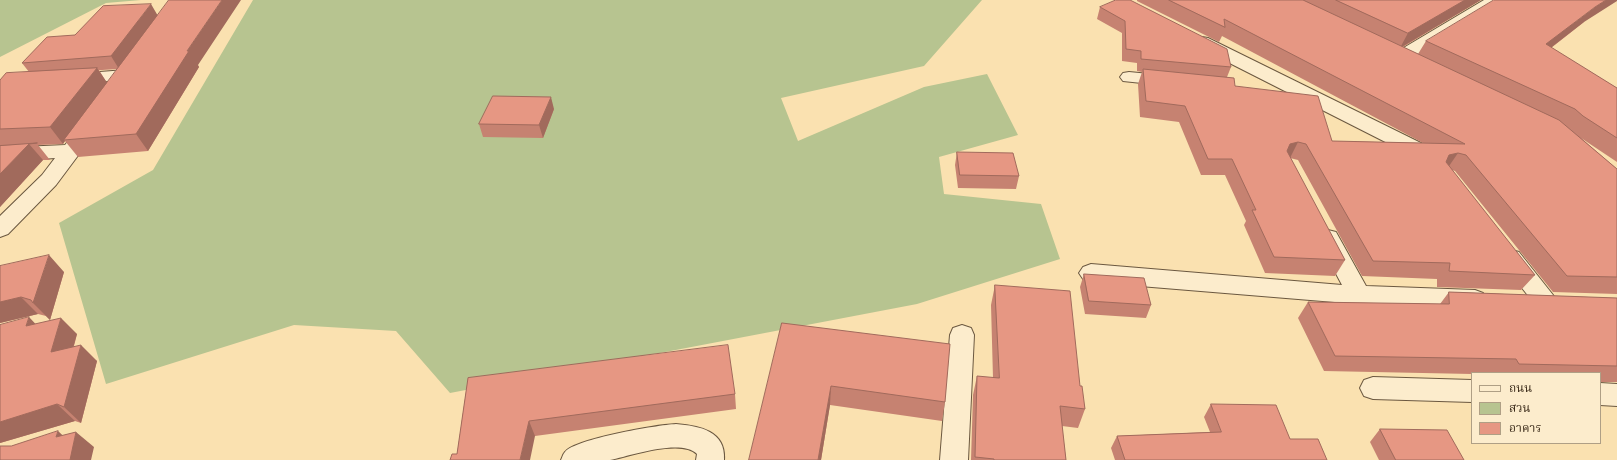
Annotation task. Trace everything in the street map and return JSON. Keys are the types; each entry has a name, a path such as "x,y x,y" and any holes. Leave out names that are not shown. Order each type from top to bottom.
{"street":[{"path":"1422,67 1394,54 1485,2"},
{"path":"1188,35 1422,152"},
{"path":"57,80 130,69 112,94"},
{"path":"1129,77 1190,83"},
{"path":"1260,89 1306,94"},
{"path":"0,229 49,180 99,113"},
{"path":"0,155 71,151"},
{"path":"1319,220 1359,295"},
{"path":"1091,273 1359,295 1555,302 1501,245"},
{"path":"954,460 962,335"},
{"path":"1373,388 1471,391"},
{"path":"1601,394 1617,395"},
{"path":"575,460 581,456 655,436 684,436 702,441 711,449 710,460"}],"green space":[{"path":"0,0 141,0 106,3 0,57"},
{"path":"253,0 982,0 924,66 781,98 798,141 924,87 987,74 1018,135 939,157 944,194 1041,204 1060,259 917,304 450,393 396,331 294,325 106,384 59,223 153,170"}],"building":[{"path":"169,0 222,0 187,51 189,51 136,134 64,140"},
{"path":"1116,0 1130,0 1227,49 1231,67 1141,59 1141,51 1126,49 1125,21 1100,7"},
{"path":"1169,0 1303,0 1559,120 1617,169 1617,277 1567,276 1466,155 1458,153 1449,155 1446,162 1535,275 1449,271 1450,263 1373,261 1306,144 1298,142 1290,144 1287,151 1345,260 1274,257 1252,210 1256,210 1232,159 1208,159 1185,106 1146,101 1143,69 1234,78 1235,86 1318,96 1332,141 1465,144 1224,19 1225,27"},
{"path":"1336,0 1465,0 1408,33"},
{"path":"1494,0 1606,0 1546,44 1617,88 1617,138 1583,116 1575,109 1426,41"},
{"path":"151,4 111,56 22,63 47,37 75,35 103,6"},
{"path":"97,68 50,127 0,129 0,80 6,73"},
{"path":"493,96 551,97 539,125 479,124"},
{"path":"37,143 29,144 0,174 0,146"},
{"path":"957,152 1013,153 1019,176 960,175"},
{"path":"49,255 33,303 31,300 21,297 0,302 0,266"},
{"path":"1084,274 1144,278 1151,305 1089,301"},
{"path":"995,285 1070,291 1080,386 1082,386 1085,409 1060,406 1066,460 994,460 975,457 977,376 999,378"},
{"path":"1449,292 1617,298 1617,366 1519,364 1516,359 1335,356 1308,302 1449,304"},
{"path":"29,317 26,326 61,318 51,352 81,345 64,407 57,404 0,422 0,325"},
{"path":"782,323 950,344 945,402 831,386 818,460 749,460"},
{"path":"728,345 735,394 529,421 520,460 450,460 452,454 457,454 468,378"},
{"path":"1211,404 1276,405 1290,439 1318,439 1327,460 1125,460 1117,436 1221,432"},
{"path":"1380,429 1447,430 1464,460 1396,460"},
{"path":"58,431 56,437 76,432 70,460 0,460 0,446 11,446"}]}
